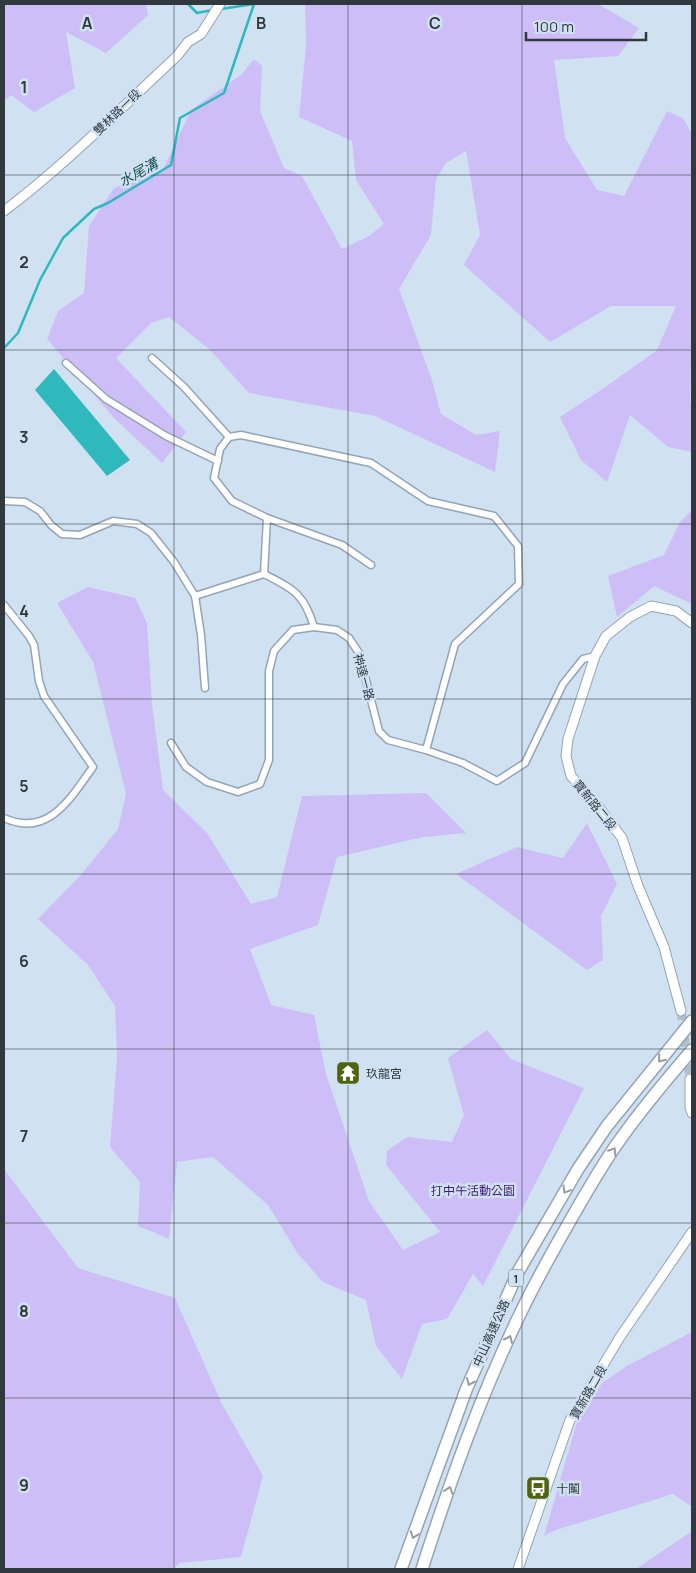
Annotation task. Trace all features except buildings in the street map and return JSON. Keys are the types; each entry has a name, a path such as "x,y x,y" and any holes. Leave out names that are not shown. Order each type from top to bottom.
{"highway":[{"name":"中山高速公路","path":"402,1569 466,1390 518,1272 573,1177 607,1126 692,1021"},
{"name":"中山高速公路","path":"422,1569 490,1381 543,1269 616,1145 653,1095 692,1050"}],"street":[{"name":"雙林路一段","path":"4,211 39,184 80,148 177,56 188,42 201,34 220,4"},
{"path":"152,358 184,386 229,437"},
{"path":"66,363 106,399 166,436 218,461"},
{"path":"371,565 342,545 267,518 232,501 214,478 220,449 229,437 241,435 371,463 428,501 494,516 518,546 520,584 456,644 426,750"},
{"path":"4,501 25,502 40,511 51,526 62,534 80,535 113,521 137,524 151,533 174,562 195,596 201,636 205,688"},
{"path":"264,574 267,518"},
{"path":"171,743 186,768 207,782 238,792 260,784 269,760 269,671 274,651 293,630 314,627 304,601 293,589 264,574 195,596"},
{"path":"4,605 30,636 34,645 39,681 44,696 93,767 75,792 53,815 39,823 16,823 4,818"},
{"name":"寶新路二段","path":"681,1010 664,947 638,886 622,838 598,806 571,776 566,756 568,739 595,656 606,636 630,617 651,606 676,611 692,623"},
{"name":"神達一路","path":"314,627 337,630 349,638 359,653 379,731 388,740 426,750 463,763 497,780 525,763 563,684 583,659 595,656"},
{"path":"690,1079 690,1107 692,1113"},
{"name":"寶新路二段","path":"518,1569 570,1420 620,1337 692,1232"}],"green space":[{"path":"4,4 146,4 148,15 106,53 66,32 75,88 34,112 11,95 4,101"},
{"path":"305,4 598,4 639,28 618,56 554,60 565,138 597,190 624,196 667,111 683,118 692,134 692,355 690,402 692,403 692,452 668,447 630,415 607,482 581,460 560,417 657,350 676,306 611,306 550,342 464,265 480,235 466,151 446,163 436,179 431,235 399,289 432,380 441,414 476,435 500,431 495,472 375,416 249,393 209,349 169,317 151,323 116,358 186,432 162,463 113,417 47,339 58,311 84,293 89,226 114,188 163,170 191,110 242,74 254,59 262,66 260,111 284,168 302,176 342,249 369,236 384,224 356,180 352,141 299,117 306,46"},
{"path":"692,510 692,604 654,586 617,617 608,576 664,555 680,522"},
{"name":"打中午活動公園","path":"88,587 135,598 147,623 152,704 163,790 207,833 251,904 277,897 302,796 426,793 466,833 423,837 337,857 318,925 250,949 271,1005 314,1015 326,1074 369,1201 403,1250 440,1232 386,1165 387,1151 407,1137 452,1142 464,1115 448,1058 487,1030 511,1059 584,1088 483,1286 473,1274 447,1319 422,1324 402,1379 376,1346 366,1300 323,1282 298,1254 268,1205 213,1157 177,1162 169,1239 138,1226 140,1182 110,1147 117,1057 115,1006 88,965 38,919 80,876 118,829 126,794 93,662 57,603"},
{"path":"587,823 617,884 601,916 603,960 587,970 456,874 517,847 563,858"},
{"path":"4,1169 78,1268 175,1298 222,1404 263,1476 241,1557 180,1563 173,1569 4,1569"},
{"path":"692,1332 692,1531 691,1506 673,1494 556,1530 544,1536 577,1422 602,1383 627,1366"},
{"path":"692,1531 692,1569 636,1569"}],"shaded area":[{"path":"54,369 130,460 107,476 35,390"}],"waterway":[{"path":"188,4 197,13 213,10"},
{"path":"221,9 254,4"},
{"name":"水尾溝","path":"4,348 18,333 40,280 63,238 94,209 108,203 171,165 180,118 224,93 254,4"}],"tunnel":[{"path":"681,1011 690,1079"}],"place":[{"name":"玖龍宮","path":"348,1073"},
{"name":"十鬮","path":"538,1488"}]}
